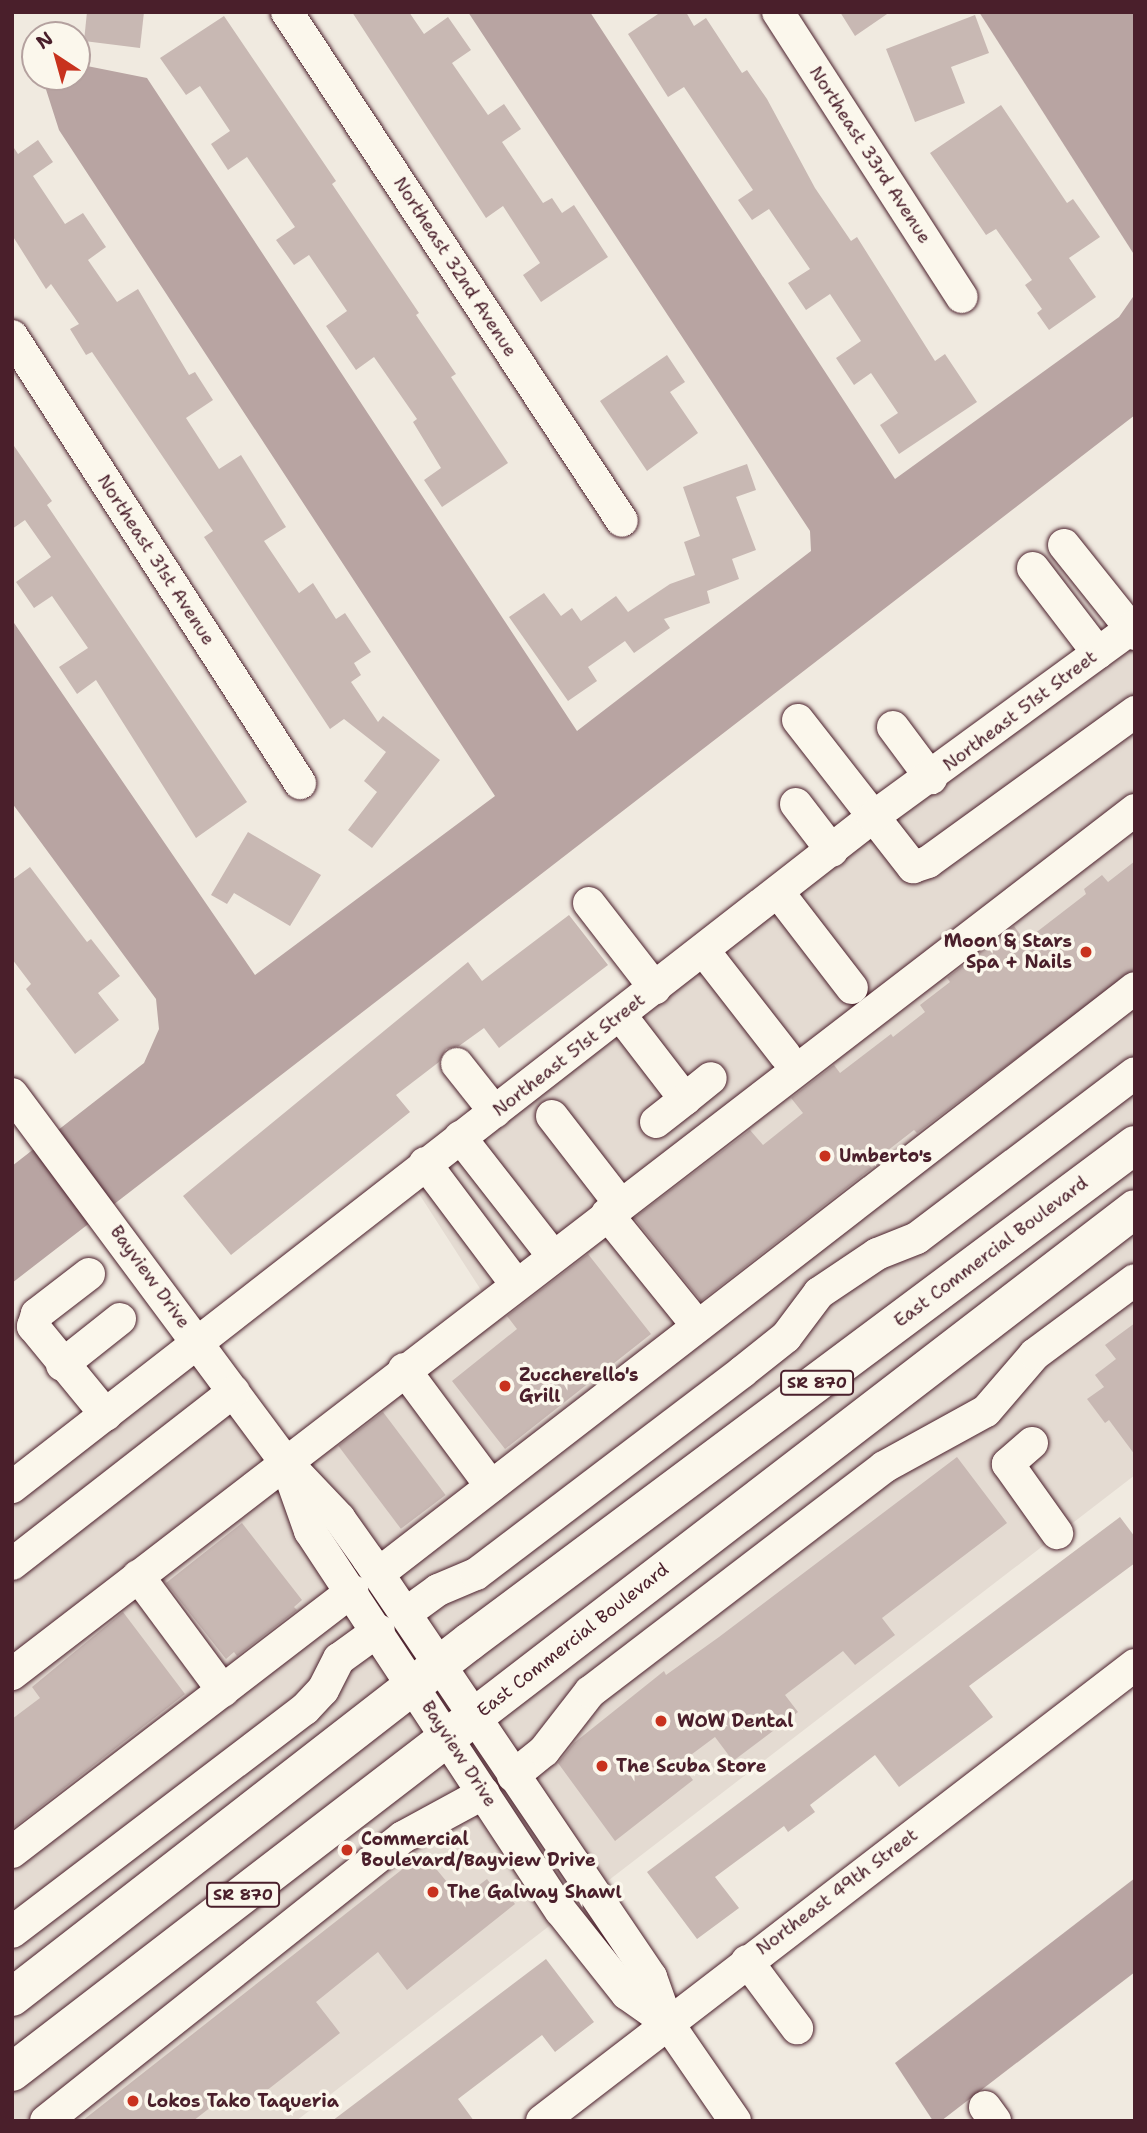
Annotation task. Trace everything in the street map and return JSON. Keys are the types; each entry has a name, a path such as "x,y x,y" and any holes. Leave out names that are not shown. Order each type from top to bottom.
{"main road":[{"name":"East Commercial Boulevard","path":"12,1997 427,1675 1135,1145"},
{"name":"East Commercial Boulevard","path":"12,2072 925,1367 1135,1209"},
{"path":"925,1367 920,1349 933,1295"},
{"path":"869,1411 891,1371 895,1350 889,1328"}],"street":[{"name":"Northeast 32nd Avenue","path":"287,12 622,522"},
{"name":"Northeast 33rd Avenue","path":"778,12 962,297"},
{"name":"Northeast 31st Avenue","path":"12,336 300,783"},
{"path":"1064,545 1133,630"},
{"path":"1033,568 1098,653"},
{"name":"Northeast 51st Street","path":"12,1487 425,1163 621,1016 873,817 931,778 1098,653 1133,630"},
{"path":"798,720 914,867 928,862 1135,712"},
{"path":"893,727 931,778"},
{"path":"796,804 832,851"},
{"path":"12,1674 285,1461 1135,810"},
{"path":"778,892 852,988"},
{"path":"589,903 655,988"},
{"path":"704,951 785,1055"},
{"path":"378,1574 1135,988"},
{"path":"621,1016 685,1099"},
{"path":"457,1064 495,1112"},
{"path":"12,1932 305,1709 323,1690 339,1659 438,1590 476,1574 786,1337 829,1286 877,1254 917,1238 1135,1073"},
{"path":"656,1122 712,1078"},
{"name":"Bayview Drive","path":"12,1094 110,1222 285,1461 339,1518 378,1574 392,1622 461,1727 513,1776 651,1977 667,2022 735,2121"},
{"path":"552,1116 697,1325"},
{"path":"460,1137 553,1256"},
{"path":"425,1163 516,1284"},
{"path":"89,1274 34,1319 36,1333 106,1415"},
{"path":"513,1776 544,1751 590,1692 884,1467 977,1418 1035,1354 1135,1280"},
{"path":"62,1365 120,1319"},
{"path":"404,1370 491,1486"},
{"path":"12,1564 234,1391"},
{"path":"1032,1443 1009,1464 1057,1533"},
{"name":"Bayview Drive","path":"285,1461 310,1531 352,1591 392,1622"},
{"path":"408,1550 438,1590"},
{"path":"138,1576 223,1690"},
{"path":"12,1852 352,1591"},
{"path":"303,1629 321,1637 339,1659"},
{"name":"Northeast 49th Street","path":"542,2121 667,2022 700,2001 747,1961 1135,1665"},
{"name":"Bayview Drive","path":"461,1727 484,1793 561,1911 627,1994 667,2022"},
{"path":"46,2121 403,1838 484,1793"},
{"path":"747,1961 797,2028"}],"shaded area":[{"path":"468,12 590,12 895,479 1119,317 1135,294 1135,415 12,1283 12,1166 144,1063 159,1029 156,999 12,803 12,620 255,975 495,796 59,130 46,91 91,91 91,67 147,78 577,731 811,551 810,531"},
{"path":"979,12 1135,12 1135,256"},
{"path":"1135,639 1135,1475 296,2121 12,2121 12,1487 202,1348 285,1461 488,1301 414,1186 425,1163"},
{"path":"1135,1878 1135,1972 941,2121 933,2121 895,2063"}],"building":[{"path":"87,12 144,12 140,48 91,42 91,21 86,21"},
{"path":"352,12 409,12 424,34 448,17 471,50 452,63 488,115 504,104 521,129 502,142 543,203 552,198 562,213 574,205 608,257 541,302 523,275 540,263 503,206 486,218"},
{"path":"661,12 686,12 694,26 706,18 742,73 747,70 767,99 815,188 851,241 857,237 935,361 945,354 977,402 899,454 880,425 898,413 871,373 854,385 836,358 861,341 830,294 806,310 788,283 810,269 769,209 752,220 738,200 753,190 684,87 668,97 628,34"},
{"path":"840,12 890,12 855,36"},
{"path":"975,15 989,53 951,67 965,103 915,122 886,49"},
{"path":"224,16 336,181 332,184 419,313 416,315 456,374 451,377 508,463 442,507 424,480 441,468 413,422 417,419 374,357 356,370 326,326 347,311 309,255 294,265 276,240 295,227 247,157 228,170 211,144 230,131 200,86 186,95 160,58"},
{"path":"1001,105 1067,203 1073,199 1100,237 1069,258 1096,297 1049,330 1037,313 1042,309 1025,285 1032,280 996,229 986,235 930,153"},
{"path":"38,140 53,162 33,176 65,224 83,213 106,247 88,260 117,302 138,289 189,375 195,372 213,400 186,418 219,469 241,455 286,527 264,541 299,593 313,583 336,619 345,613 371,652 354,663 361,675 351,682 378,722 383,716 440,760 372,848 348,830 377,792 364,781 386,752 344,719 330,729 204,537 213,531 92,352 86,355 70,329 79,324 51,284 46,289 12,235 12,145 18,154"},
{"path":"667,355 685,382 670,392 698,433 647,471 600,401"},
{"path":"12,443 52,501 47,505 247,802 196,838 96,680 77,694 59,667 88,648 52,596 34,608 16,582 51,557 25,520 12,529"},
{"path":"747,464 756,490 736,497 756,550 732,559 739,579 707,591 710,603 664,619 670,628 634,653 625,641 588,667 597,681 568,701 509,617 544,593 561,616 572,608 581,621 616,596 628,612 670,584 695,575 684,542 700,536 683,487"},
{"path":"248,832 321,875 290,926 234,893 227,904 211,895"},
{"path":"1135,861 1135,969 917,1133 914,1130 869,1165 872,1168 701,1301 634,1218 750,1130 763,1145 803,1113 791,1098 834,1065 840,1073 891,1034 893,1037 925,1012 920,1005 950,982 947,978 1014,926 1025,941 1086,894 1084,889 1102,875 1108,882"},
{"path":"30,867 87,942 91,939 120,976 98,993 119,1020 75,1054 26,989 31,984 12,959 12,880"},
{"path":"569,915 608,965 499,1048 484,1028 459,1046 446,1049 439,1062 396,1095 410,1112 231,1255 183,1196 468,962 482,981"},
{"path":"588,1254 651,1334 505,1449 452,1381 517,1329 507,1316"},
{"path":"1135,1323 1135,1455 1109,1420 1105,1423 1087,1399 1104,1387 1095,1375 1116,1359 1105,1345"},
{"path":"383,1412 446,1495 401,1529 338,1446"},
{"path":"957,1457 1007,1523 882,1618 895,1635 855,1665 843,1651 785,1695 798,1712 733,1761 715,1737 680,1763 693,1780 615,1841 558,1763 574,1743 664,1671 666,1675 719,1637"},
{"path":"1120,1517 1135,1537 1135,1563 969,1686 993,1717 899,1787 875,1755 810,1805 815,1812 788,1832 784,1826 715,1877 739,1908 697,1939 647,1872"},
{"path":"242,1523 302,1600 294,1607 297,1610 237,1656 234,1652 226,1659 166,1583"},
{"path":"123,1612 185,1694 12,1829 12,1719 40,1698 32,1687"},
{"path":"423,1853 461,1899 487,1879 495,1890 501,1885 515,1904 407,1990 378,1952 316,2002 340,2033 247,2106 234,2089 193,2121 82,2121"},
{"path":"546,1959 594,2022 555,2052 542,2035 458,2099 474,2121 332,2121"}],"place":[{"name":"Moon & Stars Spa + Nails","path":"1086,952"},
{"name":"Umberto's","path":"825,1156"},
{"name":"Zuccherello's Grill","path":"505,1386"},
{"name":"WOW Dental","path":"661,1721"},
{"name":"The Scuba Store","path":"602,1766"},
{"name":"Commercial Boulevard/Bayview Drive","path":"347,1850"},
{"name":"The Galway Shawl","path":"433,1892"},
{"name":"Lokos Tako Taqueria","path":"133,2101"}]}
